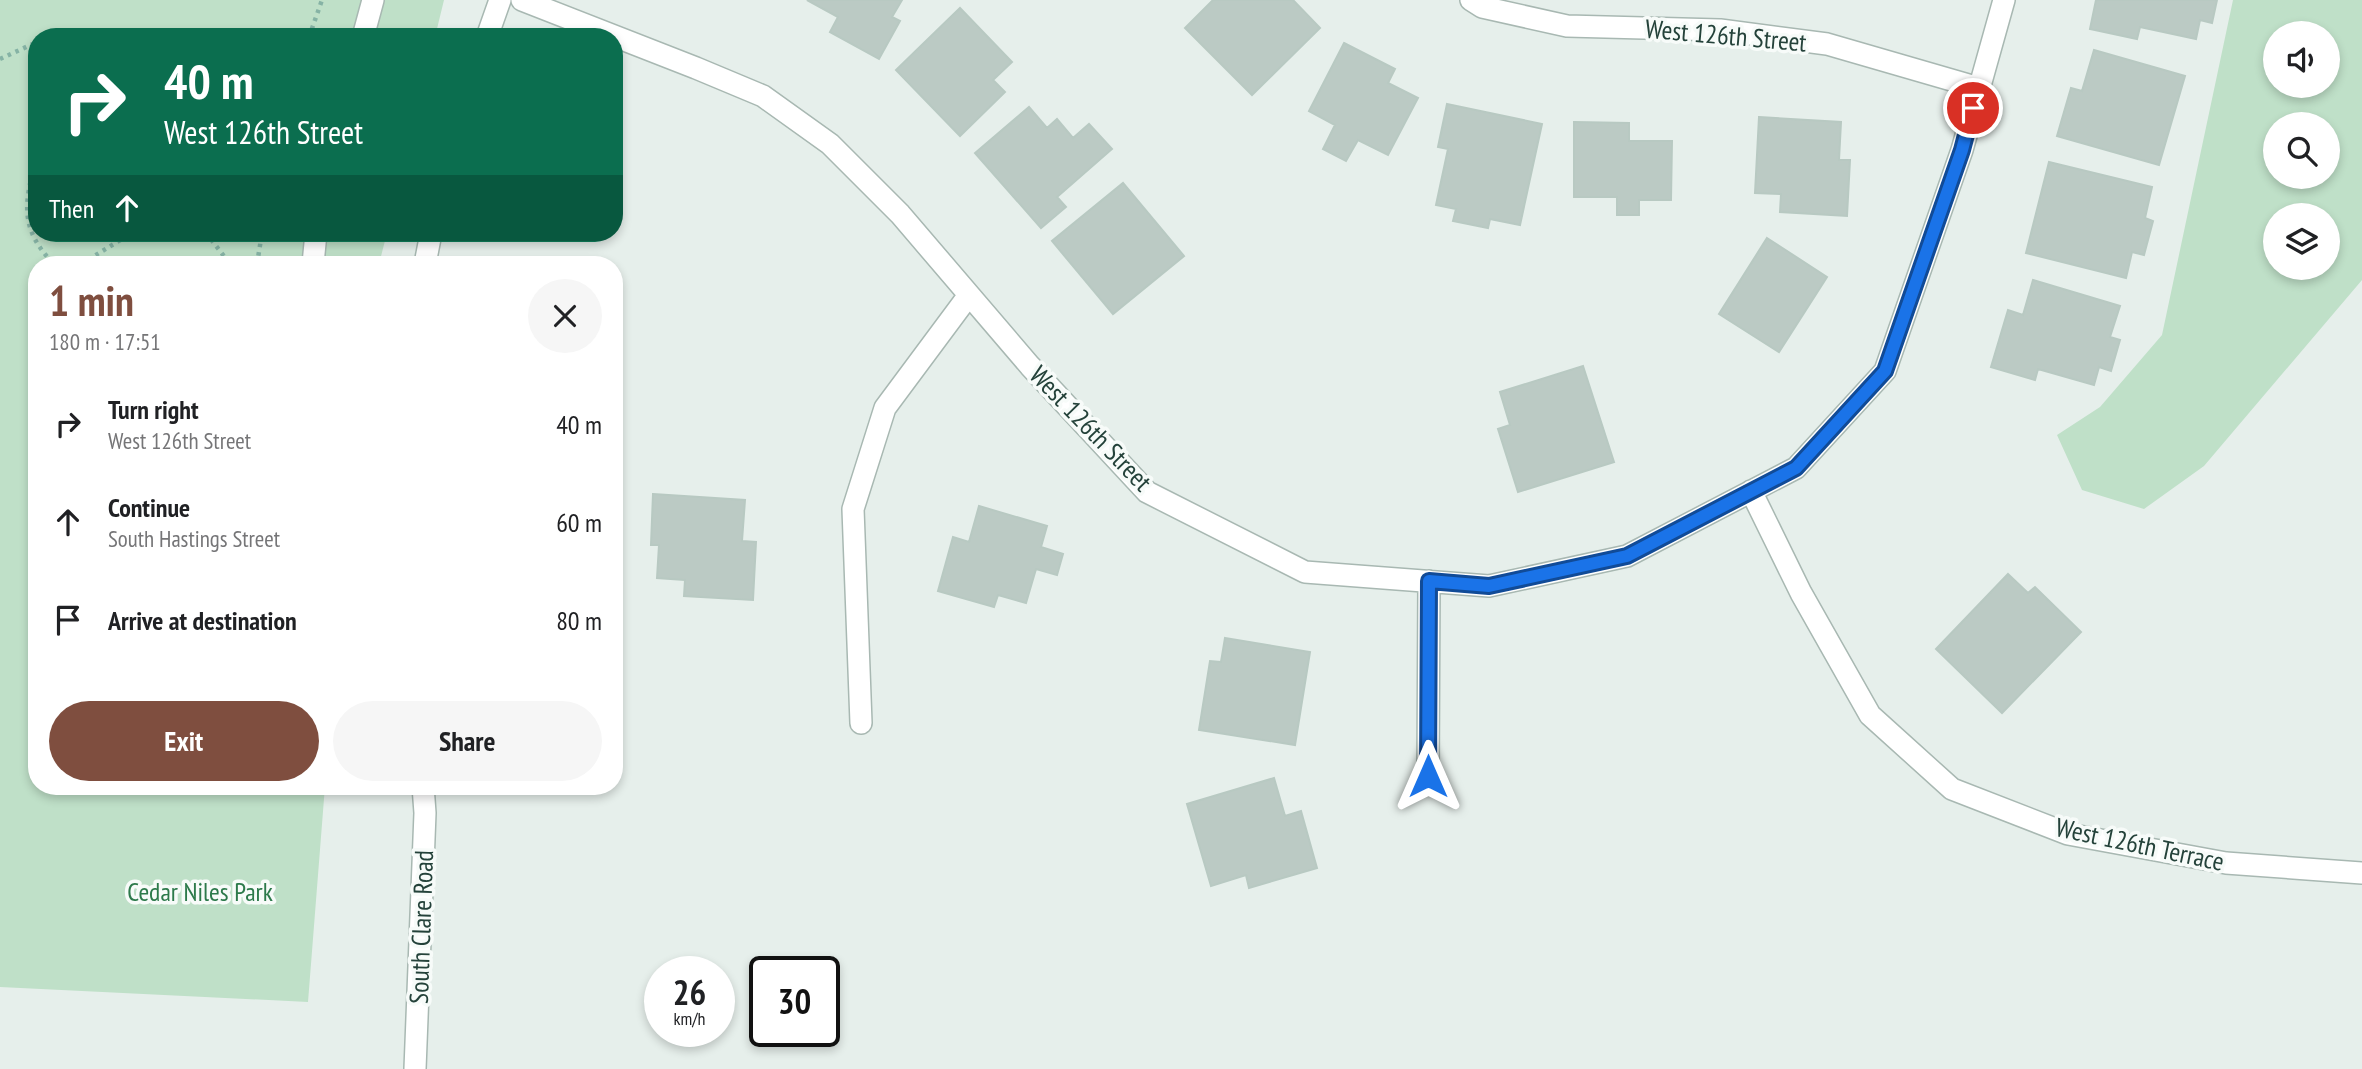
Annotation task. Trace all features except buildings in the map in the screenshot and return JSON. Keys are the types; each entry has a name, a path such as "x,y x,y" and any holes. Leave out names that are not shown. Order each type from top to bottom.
{"street":[{"path":"365,28 373,0"},
{"path":"490,28 500,0"},
{"name":"West 126th Street","path":"522,0 594,28"},
{"name":"West 126th Street","path":"1471,0 1482,7 1567,26 1720,30 1827,44 1979,88"},
{"name":"West 126th Street","path":"623,39 763,96 830,144 900,214 1030,366 1147,492 1305,572 1489,586 1627,556 1796,468 1885,371 1962,150 2004,0"},
{"path":"861,723 853,509 885,408 969,295"},
{"name":"West 126th Terrace","path":"1751,491 1801,593 1870,715 1952,789 2068,834 2226,863 2362,873"},
{"path":"1428,776 1429,581"},
{"name":"South Clare Road","path":"415,1069 424,795"}],"path":[{"path":"312,28 322,0"},
{"path":"0,58 28,46"},
{"path":"37,242 48,256"},
{"path":"93,256 117,242"},
{"path":"213,242 224,256"}],"green space":[{"name":"Cedar Niles Park","path":"0,0 444,0 437,28 28,28 28,242 385,242 381,256 28,256 28,795 324,795 308,1002 0,987"},
{"path":"2233,0 2362,0 2362,280 2204,466 2144,509 2082,490 2057,435 2100,407 2162,335"}],"route":[{"path":"1428,776 1429,581 1489,586 1627,556 1796,468 1885,371 1962,150 1973,108"}]}
